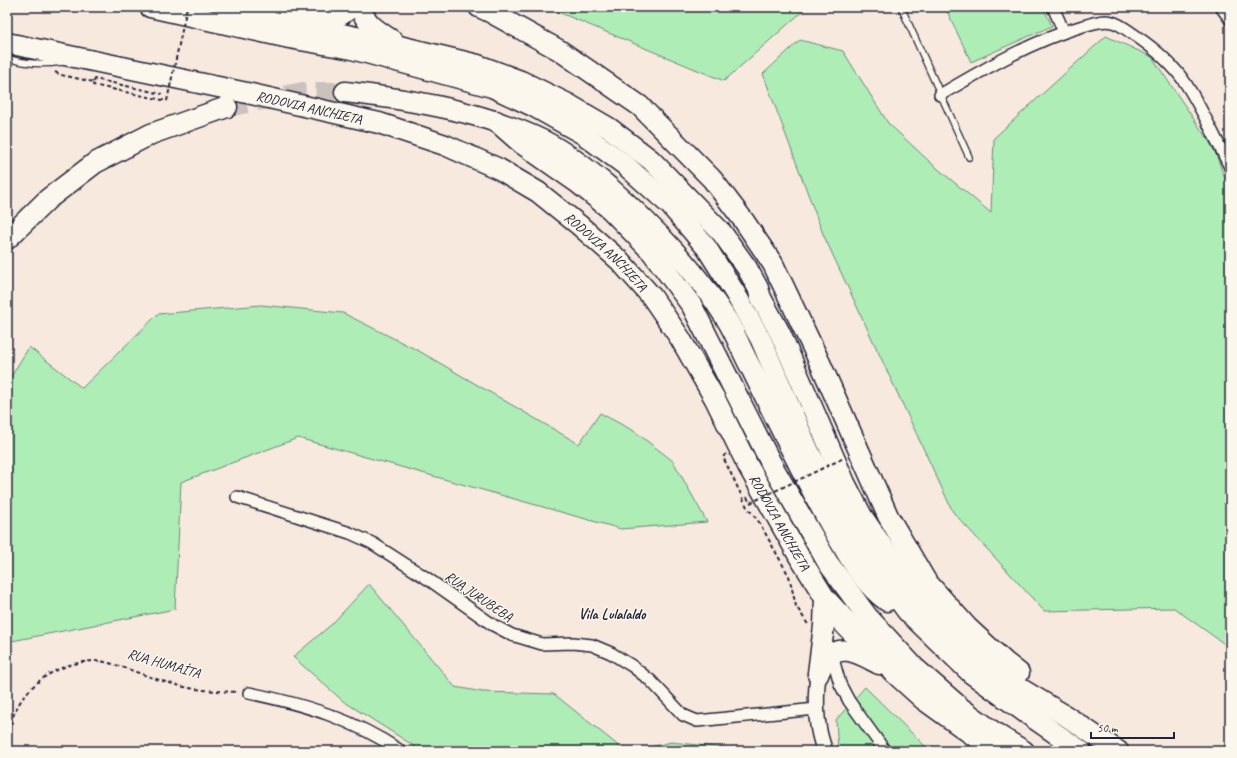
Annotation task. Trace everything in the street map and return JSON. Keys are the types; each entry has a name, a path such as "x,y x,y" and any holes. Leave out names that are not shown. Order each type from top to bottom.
{"highway":[{"path":"150,7 288,38 352,49 492,87 533,106 583,134 625,165 671,206 706,247 736,292 761,340 810,454 829,490 869,560 907,611 972,674 1081,751"},
{"path":"224,7 266,18 399,46 478,65 521,81 609,128 656,166 722,233 747,268 780,333 845,483 862,516 902,575 932,613 980,660 1008,681 1066,716 1118,751"},
{"path":"266,18 334,16 341,15 352,7"},
{"path":"361,7 362,14 366,21 399,46"},
{"path":"479,7 559,50 640,106 712,179 744,221 773,264 821,365 888,516 926,580 967,627 1005,662 1041,691 1066,716"},
{"name":"RODOVIA ANCHIETA","path":"7,43 379,123 445,145 499,169 538,192 620,261 652,297 680,338 711,392 748,466 800,558 825,598 892,671 924,700 974,736 999,751"},
{"path":"345,92 391,97 430,104 496,121 545,141 571,157 596,176 637,212 674,249 702,284 728,322 805,477 828,521 855,567 879,596 898,608 907,611"},
{"path":"7,239 48,199 96,163 151,134 227,107"},
{"path":"496,121 521,143 578,183 610,209 652,252 692,306 777,474 828,563 863,610 915,668 955,703 998,735 1024,751"},
{"path":"818,675 826,650 824,622 825,598"},
{"path":"826,650 853,651 892,671"}],"street":[{"path":"1053,7 1064,32"},
{"path":"1221,7 1230,19"},
{"path":"940,95 1001,60 1064,32 1102,21 1112,22 1120,25 1152,46 1169,62 1186,84 1230,167"},
{"name":"RUA JURUBEBA","path":"237,496 350,533 372,544 428,579 493,625 512,635 542,644 572,643 592,645 611,652 651,681 683,715 697,721 816,709"},
{"path":"826,650 840,684 849,701 885,751"},
{"path":"818,675 816,709 821,740 825,751"},
{"path":"249,693 313,708 348,722 379,737 402,751"}],"lane":[{"path":"901,7 968,157"},
{"path":"7,58 18,62 49,64 83,59"}],"path":[{"path":"94,82 93,85 167,101 187,7"},
{"path":"51,70 61,75 94,82 95,79 162,94"},
{"path":"750,503 844,458"},
{"path":"725,461 748,507 759,522 789,576 796,606 826,650"},
{"name":"RUA HUMAÍTA","path":"9,751 8,742 12,718 22,698 42,678 73,663 97,661 111,663 178,685 192,688 249,693"}],"green space":[{"path":"546,7 802,7 804,10 724,81"},
{"path":"945,7 1043,7 1052,26 971,62"},
{"path":"1106,36 1152,57 1214,149 1230,192 1230,648 1174,608 1044,611 953,512 823,234 763,74 800,40 843,51 888,123 931,163 991,213 994,138"},
{"path":"261,305 343,313 419,351 579,444 600,413 634,431 673,461 707,522 621,529 298,438 181,482 175,609 7,642 7,383 29,347 82,388 158,314"},
{"path":"369,584 455,687 483,692 554,694 625,751 422,751 343,701 293,657 332,624"},
{"path":"865,687 930,751 838,751 836,720"},
{"path":"671,742 752,751 633,751"}],"tunnel":[{"path":"227,107 303,92 345,92"}],"district":[{"name":"Vila Lulalaldo","path":"612,614"}]}
